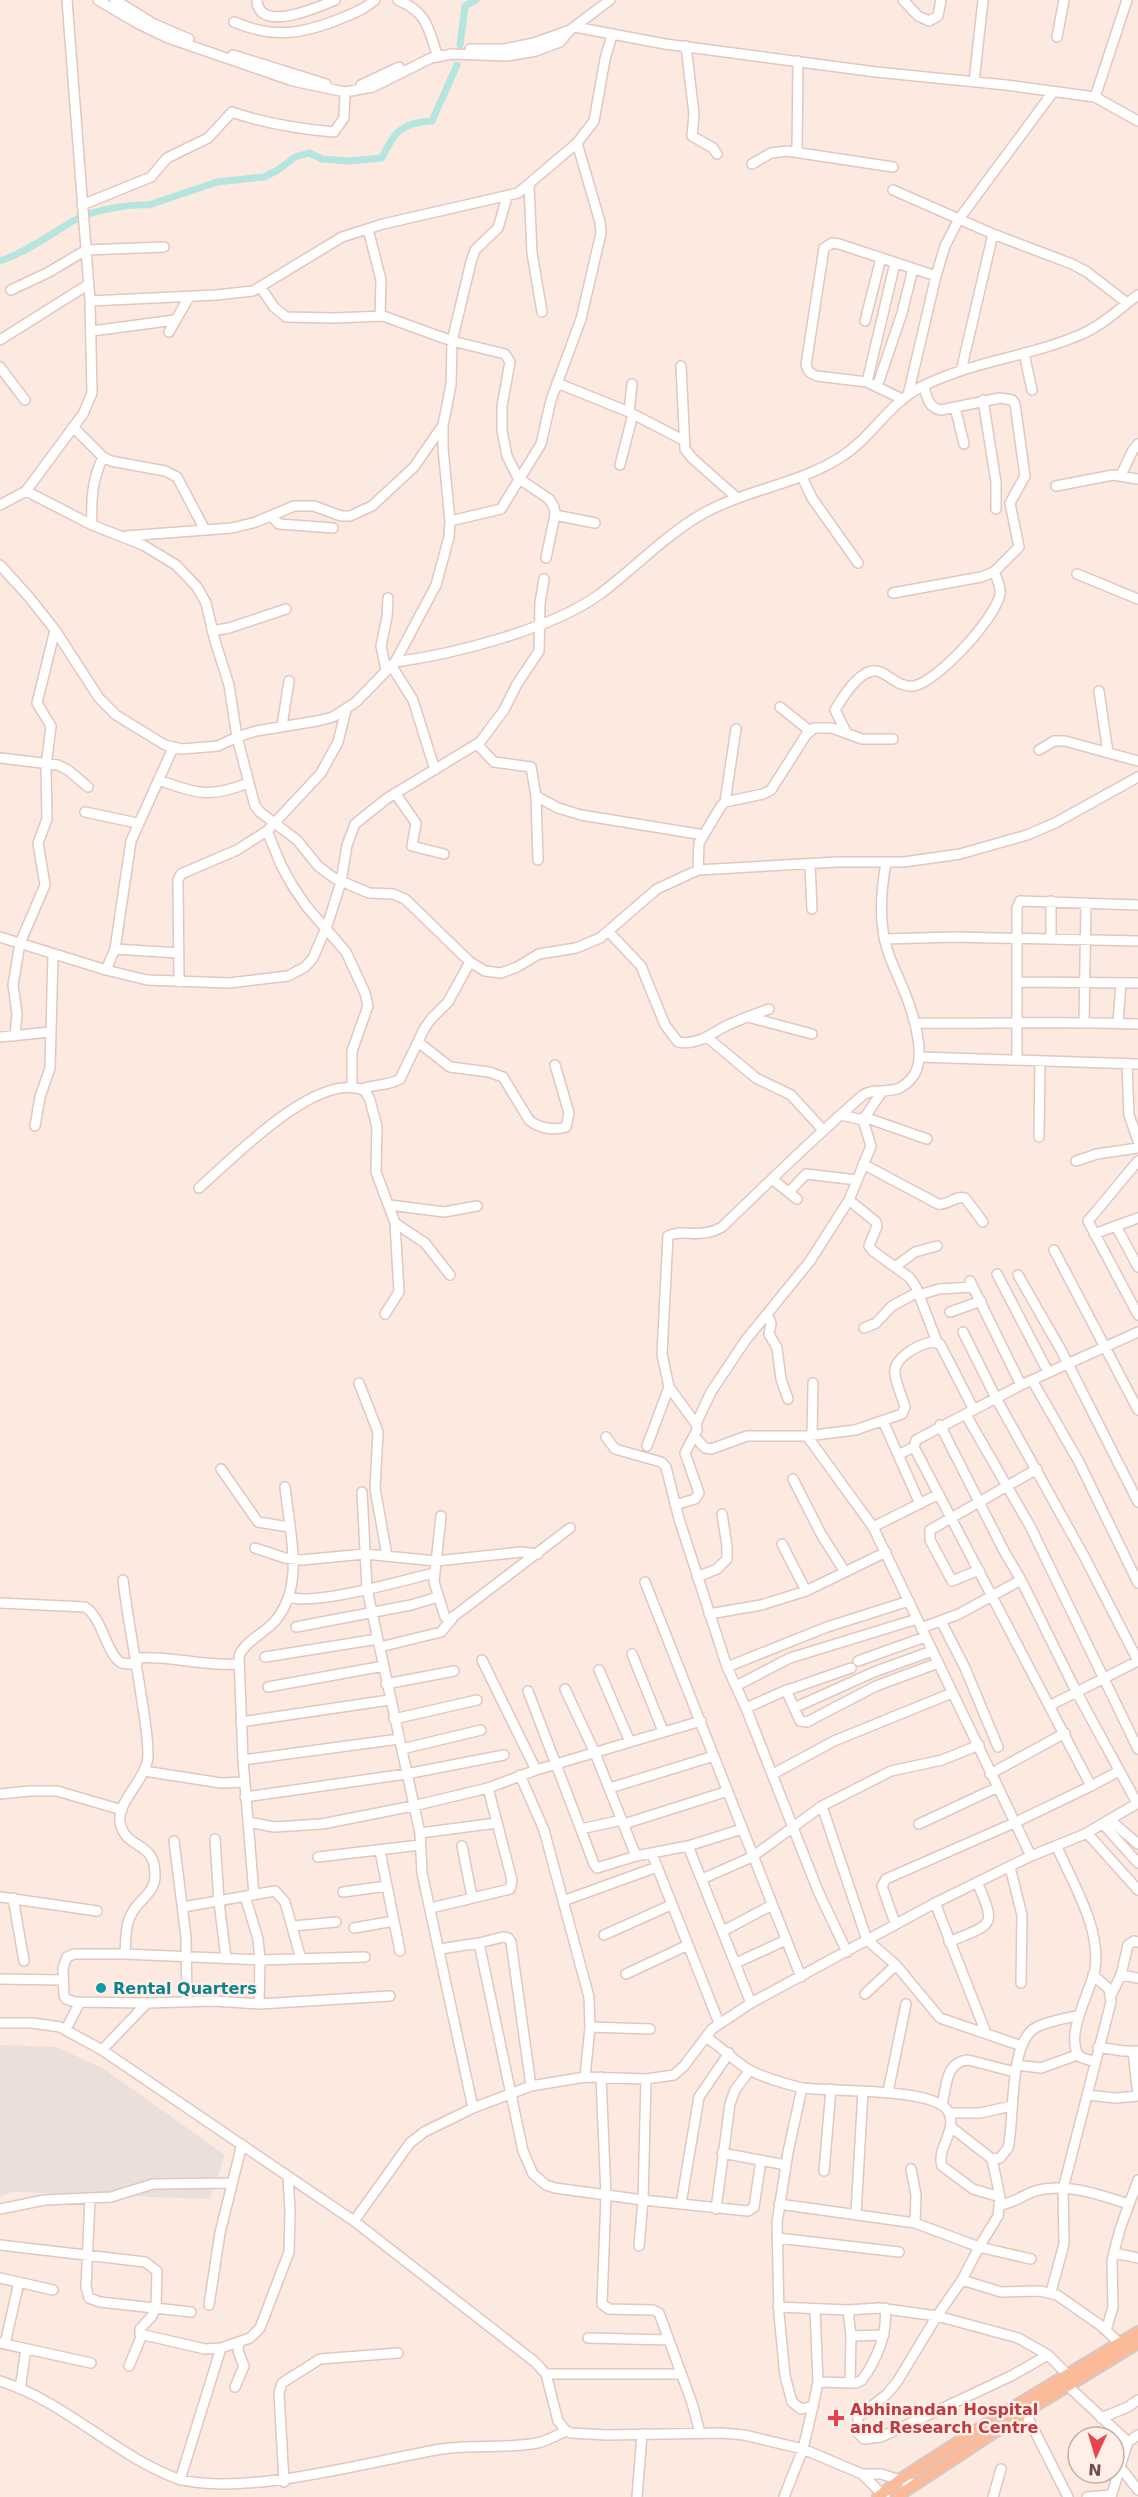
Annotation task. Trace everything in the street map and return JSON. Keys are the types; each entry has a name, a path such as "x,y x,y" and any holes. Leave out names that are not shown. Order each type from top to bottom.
{"main road":[{"path":"896,2497 1123,2347 1138,2331"},
{"path":"1123,2347 1138,2343"},
{"path":"881,2496 901,2479 1070,2381"}],"street":[{"path":"0,505 26,491 74,426 88,405 92,393 92,331 67,0"},
{"path":"98,0 168,38 293,81 345,92 373,87 437,54"},
{"path":"115,0 170,32 231,54 342,87 365,84 423,55 504,49 534,43 572,29 610,0"},
{"path":"256,0 261,11 288,17 334,0"},
{"path":"234,22 265,32 295,32 321,26 362,9 375,0"},
{"path":"398,0 419,12 437,54"},
{"path":"903,0 918,16 929,21 938,16 941,0"},
{"path":"974,82 983,0"},
{"path":"1057,37 1064,0"},
{"path":"1095,97 1127,0"},
{"path":"572,29 876,72 1095,97 1138,121"},
{"path":"90,301 245,293 261,288 342,237 507,197 529,185 577,143 594,121 605,59 612,35"},
{"path":"686,46 694,109 692,136 712,148 717,154"},
{"path":"797,152 798,61"},
{"path":"82,205 151,177 167,158 208,138 232,112 260,122 297,129 334,132 344,118 345,92"},
{"path":"905,397 945,246 959,219 1053,92"},
{"path":"1126,114 1138,109"},
{"path":"450,521 501,509 541,444 547,414 581,319 600,233 600,222 577,143"},
{"path":"752,164 771,153 797,152 893,166"},
{"path":"529,185 532,254 542,312"},
{"path":"893,190 993,234 1080,268 1126,303"},
{"path":"0,565 29,597 54,630 106,706 132,725 173,748 218,746 237,736 282,726 317,722 346,710 391,666 436,585 449,537 450,521 443,425 451,385 452,341 473,254 478,246 498,228 507,197"},
{"path":"368,229 381,280 380,316"},
{"path":"961,371 993,234"},
{"path":"905,397 867,382 814,375 806,365 824,248 832,243 839,244 936,276"},
{"path":"11,290 49,272 86,250 164,248"},
{"path":"865,321 881,258"},
{"path":"867,382 895,263"},
{"path":"877,387 905,304 913,269"},
{"path":"0,340 89,284"},
{"path":"261,288 274,308 286,317 380,316 452,341 505,354 508,357 509,368 502,406 502,439 518,478 549,499 554,507 555,515 546,558"},
{"path":"391,666 541,625 592,600 681,528 701,515 736,497 802,477 849,451 905,397 924,386 961,371 1080,334 1106,320 1138,295"},
{"path":"169,332 189,297"},
{"path":"92,331 175,320"},
{"path":"1024,353 1032,390"},
{"path":"681,366 685,449 736,497"},
{"path":"0,367 25,400"},
{"path":"557,383 631,413 683,440"},
{"path":"620,465 630,432 632,384"},
{"path":"893,593 981,577 994,572 1019,547 1010,503 1023,482 1026,469 1015,404 1007,398 935,409 930,405 924,386"},
{"path":"983,400 996,482 996,509"},
{"path":"955,407 964,444"},
{"path":"121,536 231,528 271,516 285,508 304,505 323,508 341,516 358,514 372,506 414,467 443,425"},
{"path":"74,426 104,457 118,463 165,471 177,477 205,530"},
{"path":"1121,475 1138,444"},
{"path":"92,525 94,478 104,457"},
{"path":"1056,486 1121,475 1138,479"},
{"path":"802,477 812,498 858,563"},
{"path":"26,491 92,525 160,555 185,573 197,587 206,603 229,685 237,736 255,806 297,840 318,866 341,882 369,893 393,894 405,898 470,962 493,973 508,971 539,954 576,948 600,938 657,889 698,870 837,862 886,863 960,854 1027,835 1055,823 1138,777"},
{"path":"555,515 595,523"},
{"path":"271,516 279,524 333,528"},
{"path":"846,732 835,710 863,675 874,670 880,671 897,684 917,685 948,662 978,633 988,620 1000,596 999,583 994,572"},
{"path":"1077,574 1138,599"},
{"path":"0,937 53,955 147,980 230,982 297,973 313,958 326,930 341,882 347,845 355,824 372,808 477,744 498,719 517,684 536,657 541,644 540,603 544,579"},
{"path":"388,598 381,646 413,700 435,770"},
{"path":"212,631 229,628 286,609"},
{"path":"15,1036 14,985 21,943 45,885 37,849 47,819 46,762 51,726 38,703 54,630"},
{"path":"282,726 289,681"},
{"path":"1099,691 1108,753"},
{"path":"780,707 810,731"},
{"path":"179,982 178,880 181,874 237,850 267,831 321,773 338,742 346,710"},
{"path":"725,802 763,794 771,790 810,731 820,727 846,732 862,739 893,739"},
{"path":"698,870 698,852 704,835 725,802 736,729"},
{"path":"1039,750 1059,741 1138,761"},
{"path":"477,744 494,762 531,767 536,796 538,861"},
{"path":"106,970 115,949 128,856 137,824 173,748"},
{"path":"0,758 46,762 64,767 88,787"},
{"path":"159,780 185,789 216,793 227,792 248,783"},
{"path":"395,793 416,824 412,846 444,854"},
{"path":"536,796 558,808 575,813 704,835"},
{"path":"85,812 137,824"},
{"path":"267,831 285,873 307,907 352,961 368,1001 352,1051 357,1089 370,1100 376,1119 375,1165 395,1223 399,1292 385,1314"},
{"path":"696,1424 669,1387 662,1354 668,1236 677,1233 704,1234 722,1227 823,1130 870,1091 881,1093 893,1091 914,1075 919,1057 915,1023 885,939 882,908 886,863"},
{"path":"810,864 812,909"},
{"path":"1017,1060 1017,939 1020,901 1138,905"},
{"path":"1051,901 1051,939"},
{"path":"1084,1022 1086,903"},
{"path":"608,932 641,966 665,1025 673,1037 683,1043 708,1038 725,1027 769,1009"},
{"path":"885,939 1085,938 1138,941"},
{"path":"115,949 179,953"},
{"path":"35,1126 40,1097 50,1068 53,955"},
{"path":"199,1188 292,1108 322,1094 398,1081 431,1019 452,997 470,962"},
{"path":"1017,982 1138,984"},
{"path":"1118,1023 1121,983"},
{"path":"748,1017 812,1034"},
{"path":"915,1023 1138,1024"},
{"path":"0,1037 50,1032"},
{"path":"708,1038 756,1078 791,1095 823,1130"},
{"path":"418,1042 450,1067 489,1072 503,1077 529,1120 534,1124 558,1130 566,1127 569,1113 555,1065"},
{"path":"919,1057 1138,1064"},
{"path":"1039,1137 1040,1061"},
{"path":"1127,1064 1129,1115 1138,1141"},
{"path":"675,1505 695,1499 699,1493 685,1453 711,1392 745,1341 810,1261 849,1200 871,1146 864,1118 881,1093"},
{"path":"841,1115 864,1118 927,1139"},
{"path":"1076,1161 1097,1154 1138,1148"},
{"path":"1138,1161 1090,1216 1089,1225 1138,1315"},
{"path":"863,1164 938,1204 943,1205 956,1198 966,1198 983,1222"},
{"path":"772,1179 793,1196 806,1174 857,1180"},
{"path":"849,1200 876,1222 877,1226 870,1242 871,1249 910,1278 918,1293 937,1342 944,1351 970,1412 1030,1526 1138,1749"},
{"path":"390,1205 444,1212 477,1206"},
{"path":"1094,1234 1138,1218"},
{"path":"395,1223 425,1243 450,1275"},
{"path":"1116,1226 1134,1249 1138,1267"},
{"path":"896,1266 915,1252 937,1246"},
{"path":"1054,1250 1138,1410"},
{"path":"997,1274 1048,1372"},
{"path":"1018,1275 1135,1488 1138,1502"},
{"path":"864,1328 876,1323 892,1306 918,1293 972,1284 1021,1384"},
{"path":"950,1312 981,1302"},
{"path":"767,1314 771,1323 769,1334 777,1348 781,1379 788,1399"},
{"path":"963,1332 996,1398 1133,1640 1138,1661 1051,1705"},
{"path":"1091,1786 1051,1705 914,1447 916,1440 940,1425 970,1412 1021,1384 1138,1332"},
{"path":"694,1436 705,1448 711,1449 747,1436 810,1436 855,1430 883,1421 905,1411 895,1375 896,1366 922,1344 937,1342"},
{"path":"1032,1380 1079,1462 1138,1583"},
{"path":"359,1383 378,1432 375,1488 387,1556"},
{"path":"813,1383 810,1436 873,1527 1030,1856"},
{"path":"647,1446 669,1387"},
{"path":"883,1421 920,1504"},
{"path":"354,2222 410,2143 424,2132 471,2109 531,2086 585,2077 646,2079 679,2072 719,2023 751,2003 847,1952 895,1923 1030,1856 1087,1833 1137,1803 1076,1691 940,1425"},
{"path":"606,1437 615,1449 660,1462 666,1467 675,1505 727,1667 773,1773 818,1892 847,1952"},
{"path":"898,1455 914,1447"},
{"path":"221,1469 258,1522 289,1527"},
{"path":"979,1570 952,1581 946,1575 929,1534 930,1530 1037,1469"},
{"path":"793,1479 821,1534 846,1572"},
{"path":"259,2004 260,1960 250,1896 249,1822 245,1797 238,1664 240,1652 276,1620 289,1597 293,1560 285,1487"},
{"path":"362,1492 367,1589 384,1665 389,1700 420,1833 421,1866 440,1949 471,2109"},
{"path":"873,1527 939,1494"},
{"path":"697,1577 717,1569 726,1559 727,1546 722,1514"},
{"path":"441,1516 434,1573 438,1597 447,1619 452,1619"},
{"path":"265,1657 379,1643 441,1632 452,1619 570,1528"},
{"path":"782,1544 806,1591"},
{"path":"255,1548 293,1560 365,1554 436,1561 521,1552 538,1554"},
{"path":"709,1614 761,1605 806,1591 886,1552"},
{"path":"289,1597 304,1599 367,1589 434,1573"},
{"path":"123,1580 148,1754 144,1771 122,1810 122,1827 134,1844 147,1849 151,1854 155,1875 152,1889 131,1914 125,1954"},
{"path":"746,1708 855,1664 921,1628 993,1597 1021,1580"},
{"path":"645,1582 801,1977"},
{"path":"296,1627 438,1597"},
{"path":"727,1667 827,1627 909,1601"},
{"path":"0,1604 86,1607 95,1616 116,1659 125,1664 163,1657 217,1665 238,1664"},
{"path":"941,1620 965,1668 998,1747"},
{"path":"736,1686 790,1658 921,1628"},
{"path":"794,1708 874,1672 932,1651"},
{"path":"632,1654 663,1731"},
{"path":"482,1660 536,1770"},
{"path":"786,1690 800,1721 807,1722 876,1686 938,1663"},
{"path":"268,1687 384,1665"},
{"path":"599,1670 630,1742"},
{"path":"386,1684 454,1671"},
{"path":"565,1689 610,1788 636,1857"},
{"path":"528,1691 554,1765 597,1868 688,1846 742,1829"},
{"path":"773,1773 834,1741 952,1693"},
{"path":"241,1722 389,1700"},
{"path":"394,1719 477,1700"},
{"path":"249,1822 274,1827 322,1824 413,1806 488,1788 520,1775 701,1721"},
{"path":"402,1749 481,1730"},
{"path":"990,1774 1065,1733"},
{"path":"243,1760 399,1739"},
{"path":"702,1879 752,1857 822,1806 897,1769 942,1760 979,1745"},
{"path":"245,1797 406,1774 504,1755"},
{"path":"610,1788 714,1756"},
{"path":"144,1771 221,1783 244,1782"},
{"path":"895,1923 882,1886 886,1879 1014,1823 1119,1771"},
{"path":"520,1775 542,1823 589,1996 590,2027 585,2077"},
{"path":"431,1908 505,1891 512,1885 488,1788"},
{"path":"919,1824 996,1788"},
{"path":"0,1794 57,1791 122,1810"},
{"path":"580,1829 623,1822 728,1791"},
{"path":"822,1806 867,1940 896,1965 940,2018 1022,2046"},
{"path":"1106,1822 1138,1844"},
{"path":"1106,1822 1138,1863"},
{"path":"420,1833 497,1823"},
{"path":"1087,1833 1138,1890"},
{"path":"215,1839 219,1902 226,1958"},
{"path":"174,1841 183,1907 187,2001"},
{"path":"318,1857 420,1845"},
{"path":"462,1846 472,1897"},
{"path":"688,1846 751,2003"},
{"path":"1057,1847 1092,1930 1095,1959 1093,1975 1079,2015 1076,2036 1077,2055"},
{"path":"380,1851 400,1951"},
{"path":"652,1854 719,2023"},
{"path":"563,1901 657,1866"},
{"path":"1010,1867 1022,1915 1021,1983"},
{"path":"949,1942 986,1924 990,1918 990,1912 977,1882"},
{"path":"343,1892 387,1886"},
{"path":"183,1907 275,1891 285,1902 301,1959"},
{"path":"0,1897 97,1911"},
{"path":"14,1898 24,1961"},
{"path":"935,1903 986,2033"},
{"path":"604,1935 671,1905"},
{"path":"723,1931 772,1905"},
{"path":"293,1926 336,1922"},
{"path":"354,1928 394,1922"},
{"path":"440,1949 503,1937 508,1938 511,1942 531,2086"},
{"path":"736,1963 786,1940"},
{"path":"1051,2292 1064,2244 1063,2189 1111,1995 1121,1975 1128,1945 1134,1941 1138,1942"},
{"path":"479,1943 523,2151 533,2174 546,2185 606,2196 716,2209 752,2210 761,2160"},
{"path":"626,1974 688,1945"},
{"path":"365,1957 260,1960 125,1954 70,1955 63,1965 63,1980 66,1999 80,2002 187,2001 259,2004 390,1996"},
{"path":"865,1994 896,1965"},
{"path":"1093,1975 1109,1989 1111,1995"},
{"path":"1121,1975 1138,1978"},
{"path":"0,1979 63,1980"},
{"path":"66,2029 80,2002"},
{"path":"102,2050 147,2003"},
{"path":"888,2092 906,2004"},
{"path":"992,2159 1000,2158 1008,2148 1016,2069 1028,2034 1037,2027 1079,2015"},
{"path":"0,2024 32,2023 66,2029 102,2050 354,2222 536,2362 546,2374 558,2421 566,2431"},
{"path":"590,2027 651,2028"},
{"path":"706,2037 750,2070 802,2088 888,2092 942,2104 950,2113 951,2127 940,2158 942,2166 973,2189 1000,2201 1015,2201 1039,2190 1063,2189 1089,2192 1129,2204"},
{"path":"1088,2095 1116,2098 1138,2096 1135,2051 1098,2048"},
{"path":"681,2204 699,2097 729,2053"},
{"path":"942,2104 949,2072 952,2067 962,2061 969,2060 1016,2069 1041,2068 1077,2055 1095,2062"},
{"path":"716,2209 731,2100 750,2070"},
{"path":"601,2077 606,2196 602,2304 609,2309 653,2310 659,2313 700,2433"},
{"path":"639,2246 643,2200 646,2079"},
{"path":"802,2088 779,2204 778,2307 785,2376 790,2397 795,2406 801,2409 813,2406"},
{"path":"824,2170 831,2089"},
{"path":"856,2214 862,2091"},
{"path":"950,2113 980,2113 1012,2106"},
{"path":"951,2127 992,2159 1000,2201 998,2216 962,2280 892,2389 858,2416 858,2433 860,2437 870,2439 881,2437 1011,2376 1048,2355"},
{"path":"209,2305 220,2233 242,2144"},
{"path":"722,2153 786,2165"},
{"path":"911,2169 916,2195 915,2223"},
{"path":"142,2335 205,2349 221,2348 250,2338 260,2328 289,2252 288,2178"},
{"path":"1106,2330 1113,2307 1112,2260 1138,2180"},
{"path":"0,2210 45,2200 111,2197 153,2184 232,2183"},
{"path":"90,2199 86,2287 88,2298 100,2302 191,2312"},
{"path":"779,2204 915,2223 979,2247 1031,2259"},
{"path":"778,2238 899,2252"},
{"path":"0,2245 145,2262 153,2265 158,2277 156,2307 152,2316 140,2329 142,2335 129,2366"},
{"path":"1114,2253 1138,2258"},
{"path":"0,2278 53,2290"},
{"path":"962,2280 1000,2292 1051,2292 1106,2330 1123,2347"},
{"path":"19,2282 2,2343 91,2363"},
{"path":"778,2307 815,2310 885,2308 937,2316 1007,2334 1048,2355 1101,2418 1128,2442"},
{"path":"818,2382 860,2382 884,2335 887,2322 885,2308"},
{"path":"784,2497 803,2450 818,2382 815,2310"},
{"path":"848,2310 851,2336 850,2383"},
{"path":"851,2336 884,2335"},
{"path":"588,2338 669,2340"},
{"path":"235,2387 244,2366 238,2353 239,2342"},
{"path":"180,2480 221,2348"},
{"path":"20,2389 26,2349"},
{"path":"284,2482 279,2393 282,2383 320,2359 398,2353"},
{"path":"546,2374 681,2374"},
{"path":"0,2381 55,2405 148,2466 180,2480 202,2486 226,2488 284,2482 441,2449 539,2442 566,2431 578,2434 744,2435 803,2450 862,2474 881,2474 913,2484"},
{"path":"1101,2418 1128,2407 1138,2400"},
{"path":"1025,2412 1068,2497"},
{"path":"637,2497 642,2434"},
{"path":"1126,2448 1128,2442 1138,2435"},
{"path":"993,2497 1001,2469"},
{"path":"862,2474 881,2496"},
{"path":"1126,2475 1138,2490"},
{"path":"1087,2497 1111,2496"}],"shaded area":[{"path":"0,2045 57,2047 104,2069 225,2155 210,2199 12,2192 0,2197"}],"waterway":[{"path":"460,45 465,6 476,0"},
{"path":"0,261 20,253 91,213 121,207 149,205 217,182 264,177 295,157 309,153 322,159 348,161 382,158 400,130 413,124 432,121 457,65"}],"place":[{"name":"Rental Quarters","path":"101,1988"},
{"name":"Abhinandan Hospital and Research Centre","path":"836,2418"}]}
